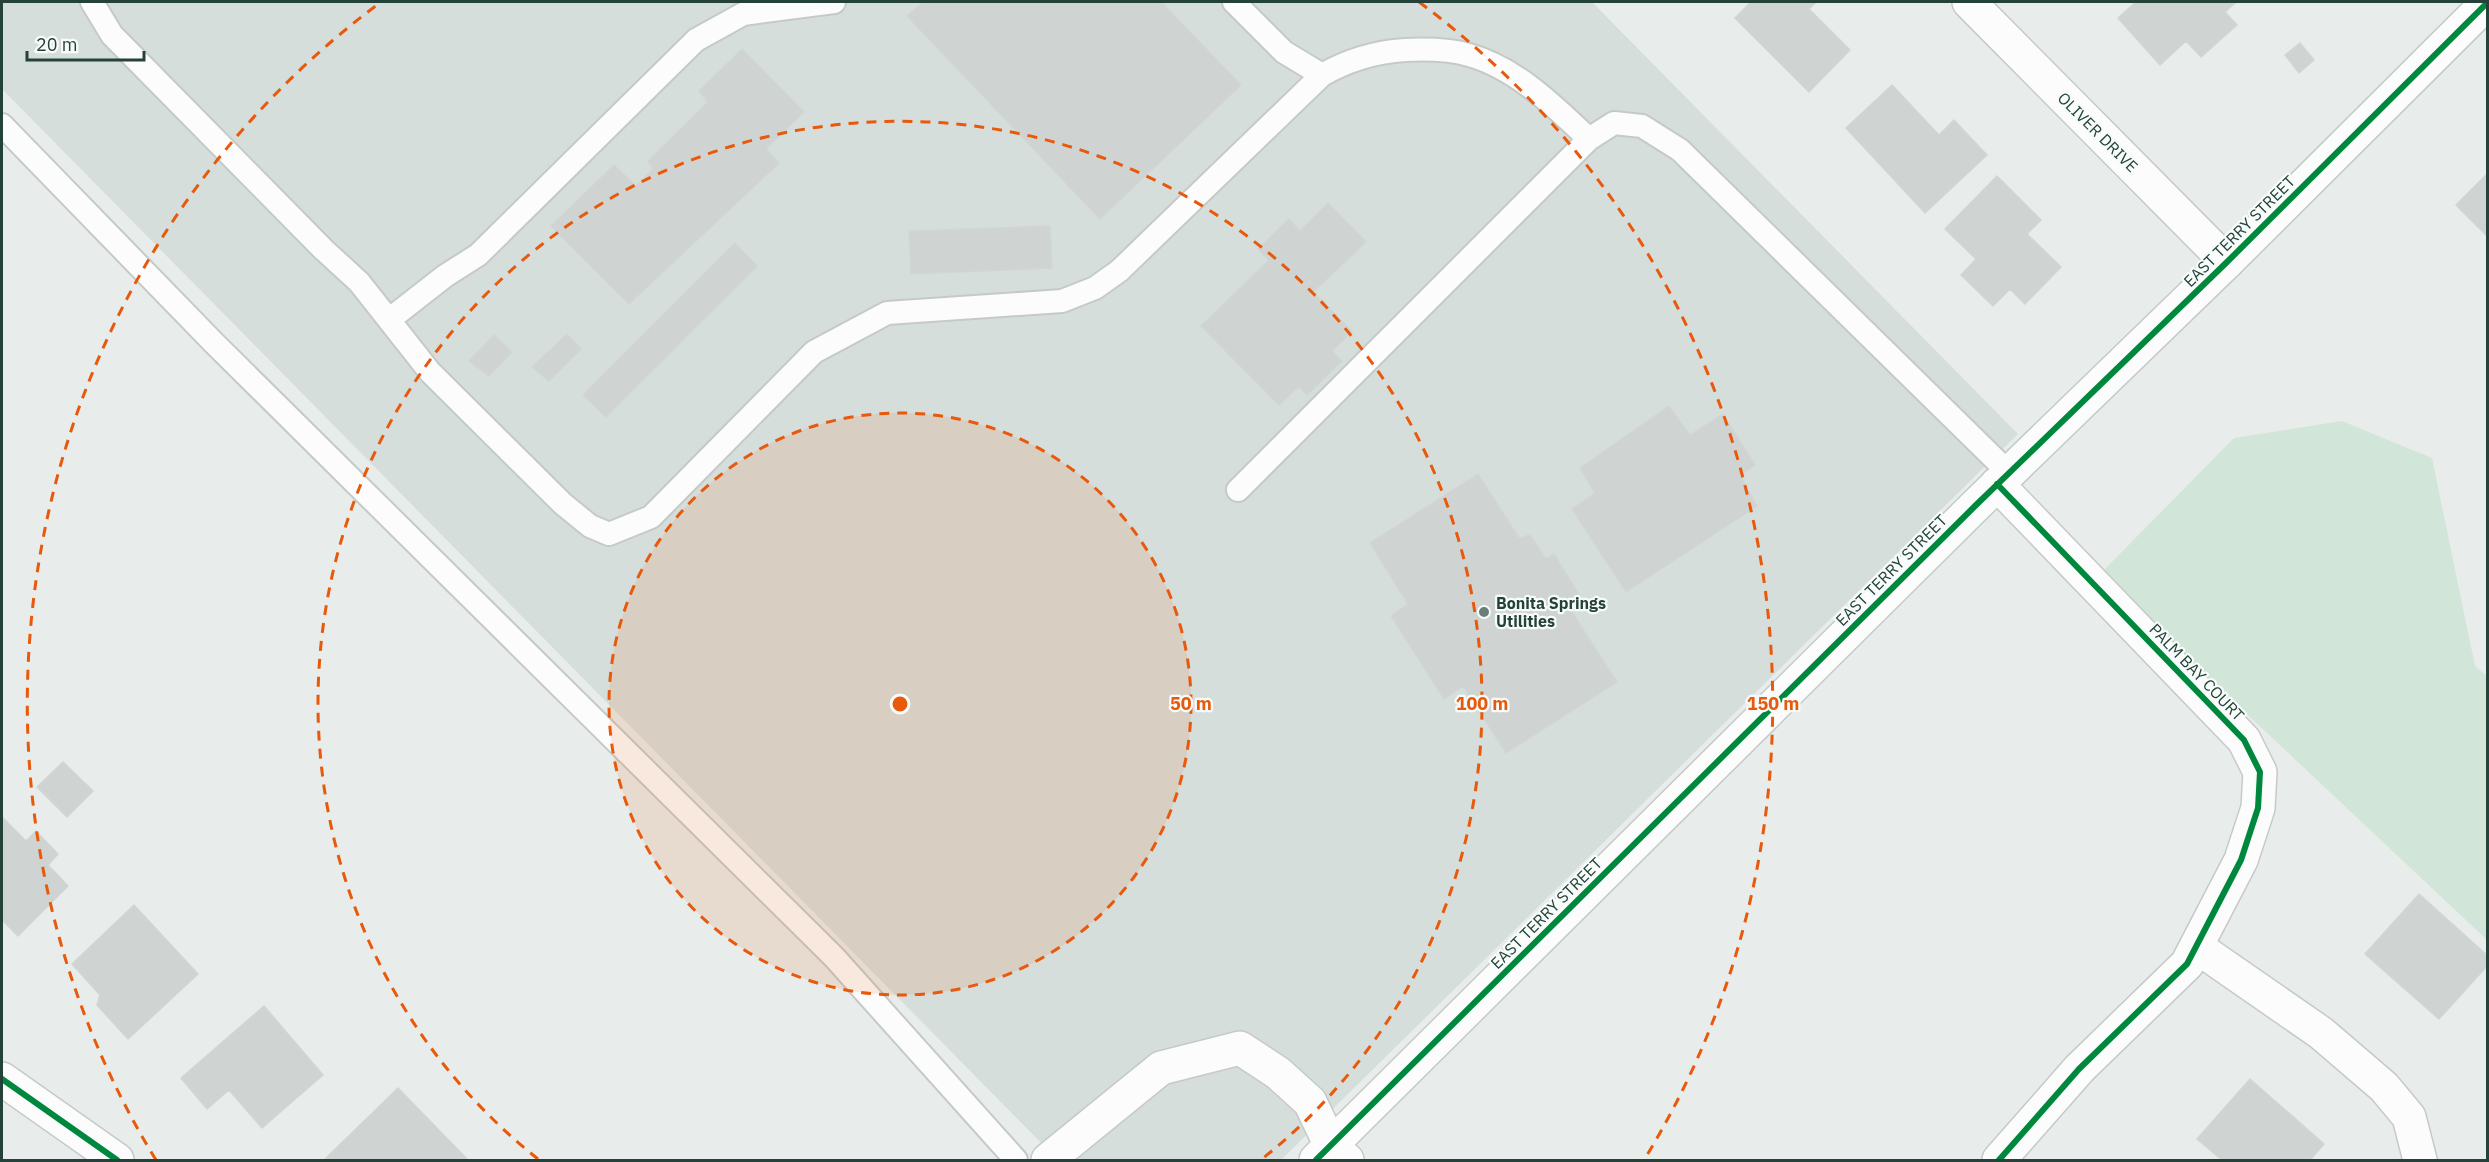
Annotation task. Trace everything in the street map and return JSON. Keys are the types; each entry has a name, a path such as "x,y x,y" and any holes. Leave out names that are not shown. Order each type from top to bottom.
{"street":[{"name":"EAST TERRY STREET","path":"1331,1156 2003,478 2227,262 2487,2"},
{"name":"OLIVER DRIVE","path":"1984,6 2227,262"},
{"name":"PALM BAY COURT","path":"1999,1161 2079,1069 2187,964 2241,860 2258,808 2260,772 2244,740 2003,478"},
{"path":"2197,947 2321,1033 2384,1087 2409,1117 2420,1161"},
{"path":"1048,1161 1161,1068 1240,1048 1278,1073 1310,1102 1331,1156"},
{"path":"2,1079 117,1161"}],"lane":[{"path":"92,2 112,35 316,242 359,282 430,372 563,504 590,526 609,534 651,517 814,352 887,313 1062,301 1095,288 1119,271 1322,75 1344,62 1390,51 1425,49 1469,55 1524,83 1589,139"},
{"path":"390,319 445,276 478,255 696,40 743,14 834,2"},
{"path":"1234,2 1284,52 1322,75"},
{"path":"1238,490 1589,139 1614,123 1642,126 1680,150 2003,478"},
{"path":"2,125 214,344 834,957 1016,1161"}],"shaded area":[{"path":"2,2 1592,2 2018,434 1281,1160 1058,1160 2,89"}],"green space":[{"path":"2342,421 2432,458 2475,666 2487,676 2487,940 2099,575 2234,438"}],"building":[{"path":"923,2 1161,2 1241,85 1100,219 907,16"},
{"path":"1751,2 1816,2 1809,9 1850,50 1809,92 1735,18"},
{"path":"2136,2 2236,2 2225,12 2237,25 2201,57 2186,41 2160,65 2118,18"},
{"path":"2300,43 2314,60 2299,73 2285,55"},
{"path":"742,49 804,112 766,149 779,163 629,304 551,226 614,165 636,186 653,169 648,161 708,102 699,91"},
{"path":"1892,85 1939,135 1954,120 1987,155 1925,213 1846,128"},
{"path":"2488,173 2488,237 2456,205"},
{"path":"1997,176 2041,220 2027,234 2061,267 2025,304 2010,289 1993,306 1961,275 1976,259 1945,229"},
{"path":"1328,203 1366,242 1313,292 1352,331 1332,351 1342,361 1307,395 1299,386 1279,405 1201,326 1269,260 1258,249 1289,219 1300,231"},
{"path":"1050,226 1052,268 911,274 909,231"},
{"path":"735,243 757,266 606,417 583,395"},
{"path":"567,334 581,349 549,381 532,367"},
{"path":"494,335 512,352 489,376 469,361"},
{"path":"1669,406 1690,435 1723,414 1755,465 1740,475 1757,506 1626,592 1572,509 1595,493 1580,468"},
{"name":"Bonita Springs Utilities","path":"1478,474 1519,538 1530,535 1546,559 1554,554 1583,601 1570,609 1617,682 1506,753 1463,686 1444,699 1391,616 1408,604 1370,543"},
{"path":"63,762 93,791 67,817 37,787"},
{"path":"2,817 26,841 36,831 58,854 48,865 68,886 18,936 2,920"},
{"path":"2419,894 2488,956 2488,965 2439,1019 2365,954"},
{"path":"134,905 198,974 128,1039 97,1005 100,995 72,964"},
{"path":"264,1006 323,1075 262,1128 229,1090 207,1109 181,1078"},
{"path":"2250,1079 2324,1144 2310,1160 2222,1160 2197,1139"},
{"path":"398,1088 468,1160 324,1160"}],"cycle path":[{"path":"1316,1160 1975,506 2227,262 2488,2"},
{"path":"1997,484 2244,740 2260,772 2258,808 2241,860 2187,964 2079,1069 1999,1160"},
{"path":"2,1079 117,1160"}],"place":[{"name":"Bonita Springs Utilities","path":"1484,612"}]}
